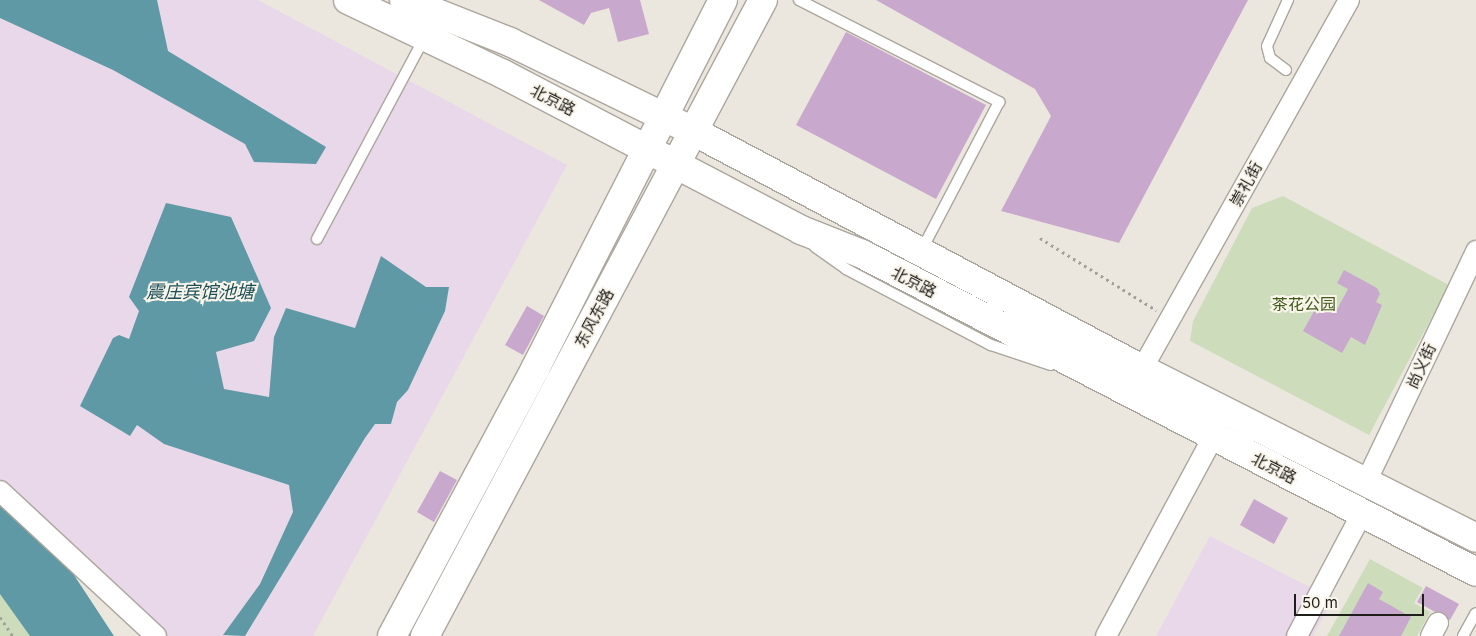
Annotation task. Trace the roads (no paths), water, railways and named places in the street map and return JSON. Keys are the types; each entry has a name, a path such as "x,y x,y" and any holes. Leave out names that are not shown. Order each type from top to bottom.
{"main road":[{"name":"北京路","path":"348,0 646,148 752,204 862,254 1476,572"},
{"name":"北京路","path":"404,0 510,42 693,131 1142,368 1367,480 1476,538"},
{"name":"东风东路","path":"392,636 535,368 661,116 723,0"},
{"name":"东风东路","path":"425,636 764,0"}],"street":[{"name":"崇礼街","path":"1142,368 1349,0"},
{"name":"尚义街","path":"1367,480 1476,251"},
{"path":"1106,636 1213,436"},
{"path":"0,491 156,636"},
{"path":"1297,636 1362,514"}],"lane":[{"path":"799,0 999,102 921,252"},
{"path":"1286,70 1270,58 1267,46 1288,0"},
{"path":"317,238 424,39"},
{"path":"1463,636 1476,613"}],"water":[{"path":"0,0 157,0 168,51 326,147 316,164 254,162 245,144 113,70 0,18"},
{"name":"震庄宾馆池塘","path":"166,203 231,217 271,308 254,341 216,352 224,389 269,397 274,337 286,308 355,328 381,256 426,287 449,287 445,311 408,390 397,402 391,424 375,424 365,438 245,636 223,635 260,584 293,512 289,485 164,444 137,425 130,436 80,406 113,338 119,335 129,339 139,311 129,297"},
{"path":"0,499 70,569 114,636 30,636 0,594"}],"park label":[{"name":"茶花公园","path":"1304,304"}]}
